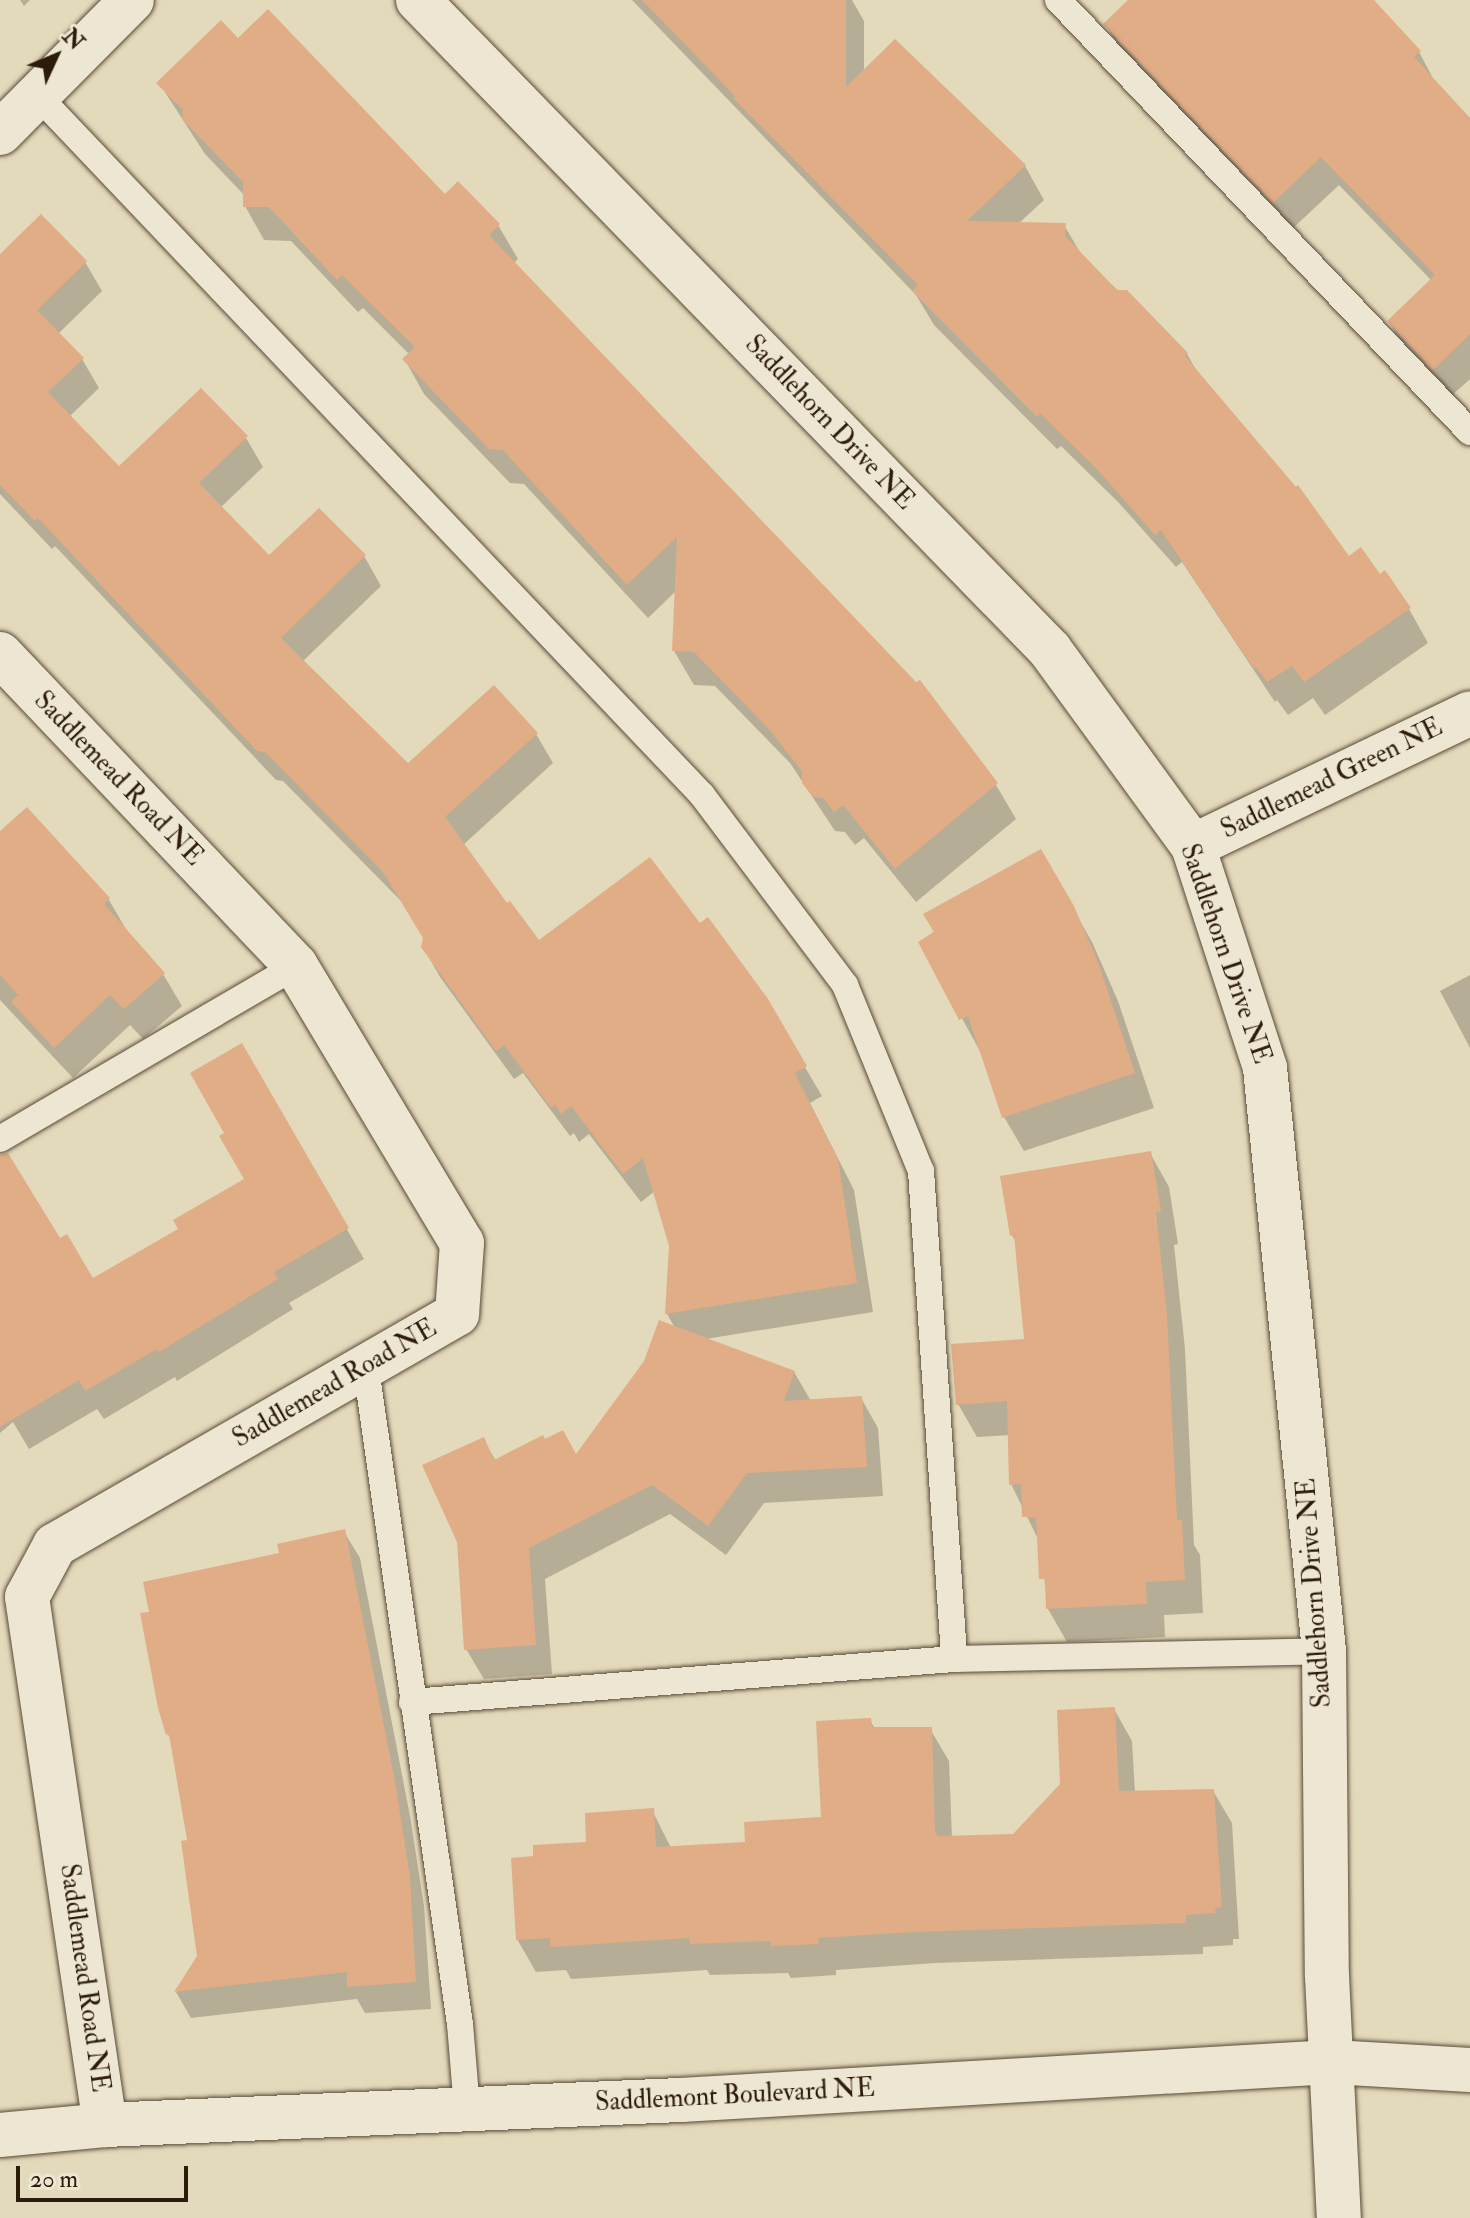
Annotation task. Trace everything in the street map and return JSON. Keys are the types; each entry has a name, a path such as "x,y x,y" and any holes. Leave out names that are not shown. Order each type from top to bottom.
{"street":[{"path":"0,133 132,0"},
{"name":"Saddlehorn Drive NE","path":"418,0 1050,650 1193,846 1265,1068 1324,1651 1327,1976 1339,2218"},
{"name":"Saddlemead Road NE","path":"0,654 15,695 296,966 462,1243 457,1314 55,1545 27,1597 105,2125"},
{"name":"Saddlemead Green NE","path":"1193,846 1470,713"},
{"name":"Saddlemont Boulevard NE","path":"0,2135 105,2125 467,2109 1332,2062 1470,2070"}],"lane":[{"path":"1058,0 1470,432"},
{"path":"38,96 702,795 845,985 921,1171 954,1659"},
{"path":"0,1139 296,966"},
{"path":"366,1368 460,2024 467,2109"},
{"path":"412,1702 954,1659 1324,1651"}],"building":[{"path":"642,0 846,0 846,87 895,39 1026,165 967,221 1066,223 1065,236 1117,290 1127,290 1188,353 1185,356 1296,487 1298,485 1349,556 1361,547 1380,574 1385,570 1411,608 1304,682 1292,666 1267,682 1256,667 1254,669 1161,530 1155,535 1097,469 1040,413 1037,417 912,291 918,285 733,98 735,96"},
{"path":"1128,0 1374,0 1421,51 1414,57 1470,118 1470,334 1433,370 1387,321 1435,275 1321,157 1273,203 1103,24"},
{"path":"268,9 445,194 458,181 500,224 489,235 916,682 920,680 998,783 895,869 843,805 834,812 823,798 813,797 802,783 802,771 768,728 694,652 672,651 677,537 627,585 503,450 489,449 402,359 415,347 342,275 337,280 269,207 243,207 243,182 182,119 183,110 156,83 221,20 238,38"},
{"path":"41,214 87,261 37,310 84,358 48,392 119,466 201,388 248,436 199,483 269,555 319,508 366,555 281,638 408,763 494,685 538,733 445,817 507,903 510,901 539,940 650,857 700,923 708,917 768,999 807,1066 795,1073 838,1159 857,1283 665,1314 669,1246 643,1158 623,1174 571,1106 561,1114 555,1105 551,1108 504,1045 496,1051 421,947 423,938 383,872 265,752 257,751 38,518 35,521 0,485 0,254"},
{"path":"27,807 110,898 104,904 165,973 124,1009 110,995 54,1048 11,1002 18,995 0,975 0,831"},
{"path":"1041,849 1074,906 1099,965 1135,1073 1002,1118 968,1016 959,1020 918,942 934,932 923,914"},
{"path":"242,1043 349,1228 274,1272 278,1279 159,1352 157,1349 85,1391 79,1380 0,1427 0,1155 8,1153 60,1238 67,1234 93,1278 178,1229 173,1220 244,1179 219,1136 224,1133 190,1073"},
{"path":"1151,1151 1161,1211 1156,1212 1167,1314 1177,1520 1182,1520 1185,1580 1146,1582 1147,1604 1046,1609 1045,1579 1039,1579 1036,1517 1022,1517 1021,1484 1009,1485 1007,1401 956,1405 951,1344 1024,1339 1014,1235 1010,1236 1000,1176"},
{"path":"659,1320 795,1371 784,1401 862,1396 867,1467 747,1473 708,1526 652,1485 529,1548 536,1645 464,1650 457,1542 422,1465 484,1437 494,1460 543,1435 545,1439 563,1430 576,1454 644,1361"},
{"path":"345,1529 396,1787 410,1877 416,1982 347,1987 347,1972 174,1992 197,1956 181,1841 187,1840 169,1734 166,1735 158,1708 140,1613 149,1612 143,1582 279,1553 277,1544"},
{"path":"1115,1707 1119,1791 1214,1789 1222,1907 1215,1908 1216,1913 1186,1915 1186,1923 915,1932 818,1938 819,1944 771,1946 771,1941 690,1944 689,1938 550,1947 550,1938 516,1940 511,1858 533,1856 533,1845 586,1842 585,1813 654,1808 656,1847 745,1842 744,1822 821,1817 816,1721 871,1718 872,1727 932,1727 935,1831 938,1836 1013,1834 1060,1784 1057,1710"}]}
